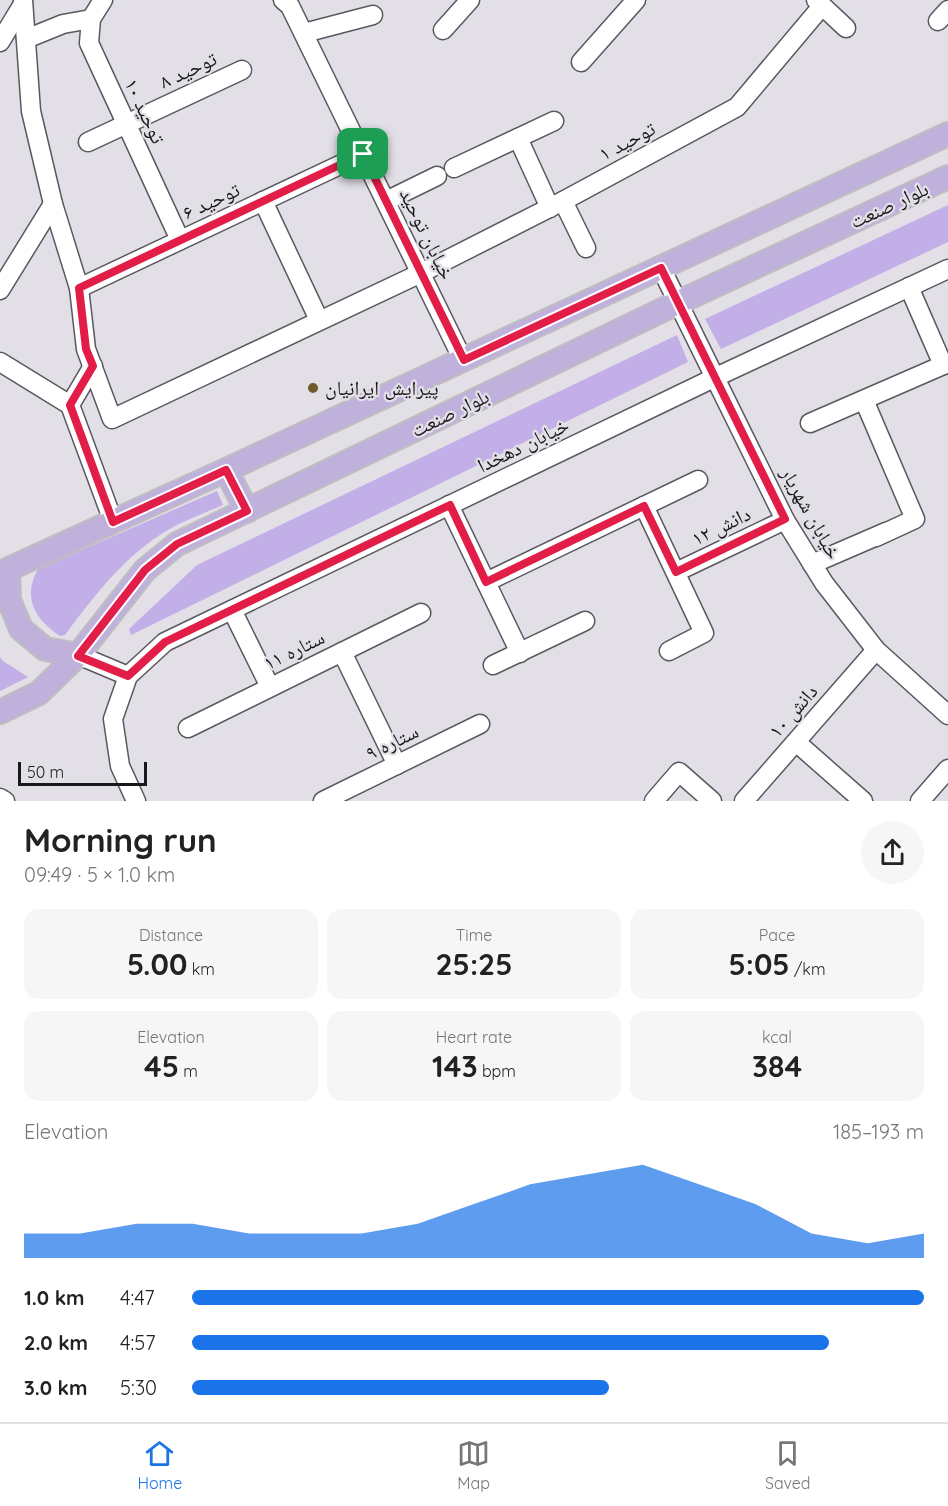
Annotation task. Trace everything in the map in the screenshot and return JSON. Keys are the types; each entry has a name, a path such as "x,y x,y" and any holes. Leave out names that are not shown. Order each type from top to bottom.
{"main road":[{"name":"بلوار صنعت","path":"4,571 948,134"},
{"name":"بلوار صنعت","path":"0,712 39,693 78,656 145,570 177,544 677,303 948,177"},
{"path":"226,470 247,511"},
{"path":"4,571 9,600 21,629 45,649 78,656"}],"street":[{"path":"26,39 63,24 91,19 103,0"},
{"path":"443,30 470,0"},
{"path":"581,62 633,1"},
{"path":"23,2 31,111 52,204 79,288 86,349 93,366 70,405"},
{"path":"0,42 23,2"},
{"name":"خیابان توحید","path":"290,2 464,360"},
{"path":"819,3 846,28"},
{"name":"توحید ۱","path":"93,366 112,419 421,273 557,204 737,107 819,3"},
{"path":"304,33 373,15"},
{"name":"توحید ۱۰","path":"91,19 89,43 180,240"},
{"name":"توحید ۸","path":"88,142 242,69"},
{"path":"454,168 554,121"},
{"path":"518,138 586,248"},
{"name":"توحید ۶","path":"79,288 363,154"},
{"path":"386,201 437,176"},
{"path":"263,201 319,320"},
{"path":"0,290 52,204"},
{"name":"خیابان شهریار","path":"661,268 785,519 824,583 876,650 948,715"},
{"name":"خیابان دهخدا","path":"128,676 165,642 716,377 948,269"},
{"path":"810,423 945,364 909,287"},
{"path":"0,362 70,405 113,522"},
{"path":"864,400 915,519"},
{"path":"486,582 698,480"},
{"path":"450,505 520,653"},
{"path":"644,506 704,633 669,651"},
{"name":"دانش ۱۲","path":"676,572 785,519"},
{"path":"876,537 915,519"},
{"path":"812,564 915,519"},
{"path":"232,610 270,687"},
{"name":"ستاره ۱۱","path":"188,728 421,613"},
{"path":"493,665 585,621"},
{"name":"دانش ۱۰","path":"744,801 876,650"},
{"path":"342,652 397,765"},
{"path":"78,656 128,676 113,719 120,766 136,801"},
{"name":"ستاره ۹","path":"323,801 480,724"},
{"path":"796,742 863,801"},
{"path":"920,801 948,769"},
{"path":"654,801 679,772 712,801"},
{"path":"0,798 5,801"}],"shaded area":[{"path":"948,205 948,242 721,349 705,319"},
{"path":"677,335 688,362 131,635 129,629 197,565"},
{"path":"217,491 223,505 175,526 138,551 111,577 65,635 60,636 38,615 31,598 31,589 38,569"},
{"path":"0,657 3,661 28,677 0,691"}],"place":[{"name":"پیرایش ایرانیان","path":"313,388"}],"route":[{"path":"363,154 464,360 661,268 785,519 676,572 644,506 486,582 450,505 165,642 128,676 78,656 145,570 177,544 247,511 226,470 113,522 70,405 93,366 86,349 79,288 363,154"}]}
